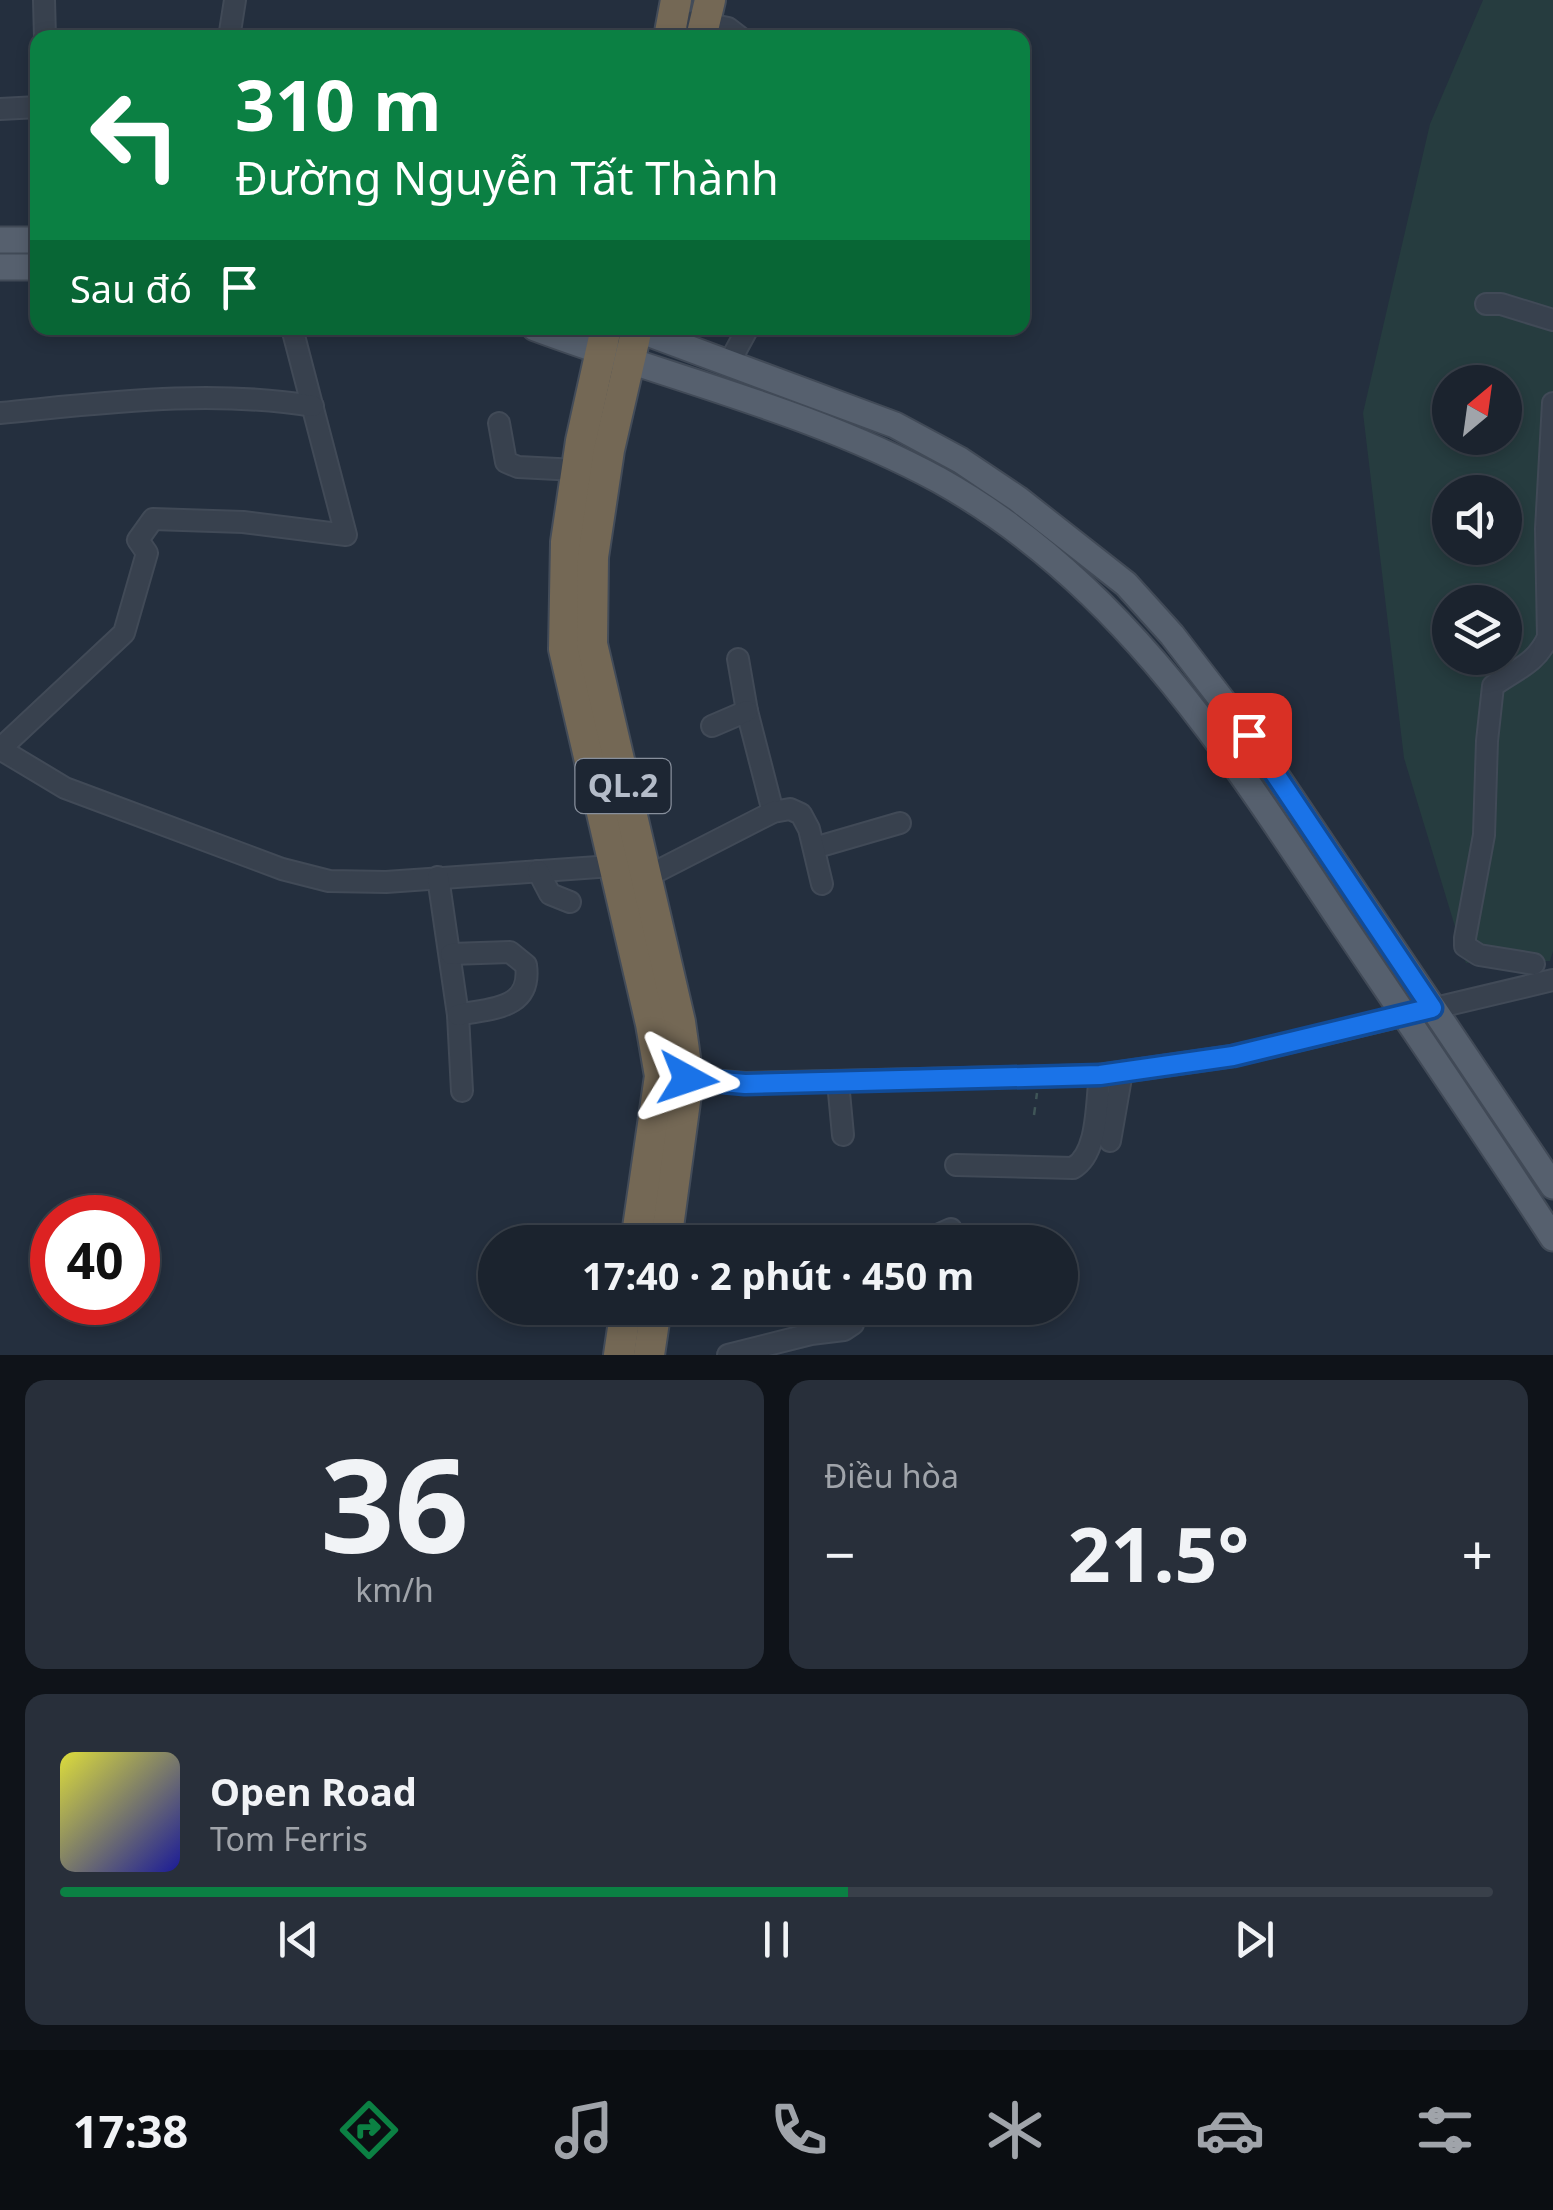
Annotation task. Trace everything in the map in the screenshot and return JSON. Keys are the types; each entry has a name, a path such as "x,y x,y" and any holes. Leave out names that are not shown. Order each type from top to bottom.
{"highway":[{"name":"QL.2","path":"635,335 609,450 593,557 592,644 680,1022 667,1225"},
{"name":"QL.2","path":"603,340 565,555 564,649 651,1024 674,1077 640,1225"},
{"path":"619,1355 623,1325"},
{"path":"649,1355 653,1325"}],"main road":[{"path":"0,240 30,240"},
{"path":"0,268 30,267"},
{"path":"575,335 603,340 630,362 724,391 878,448 942,482 1029,542 1105,604 1226,751 1553,1238"},
{"path":"655,335 895,425 960,460 1072,539 1126,584 1215,688 1553,1186"},
{"path":"1315,882 1338,867"}],"street":[{"path":"44,0 46,30"},
{"path":"230,30 235,0"},
{"path":"672,18 705,20 731,30"},
{"path":"0,109 30,107"},
{"path":"1486,304 1502,304 1553,320"},
{"path":"294,335 346,535 243,522 153,519 138,540 147,554 124,633 0,750 65,788 282,869 330,880 386,882 612,866"},
{"path":"730,362 744,335"},
{"path":"0,413 209,397 259,398 313,406"},
{"path":"1534,964 1479,956 1465,946 1464,938 1484,835 1493,686 1530,664 1548,637 1546,529 1553,403"},
{"path":"499,423 506,462 518,468 577,470"},
{"path":"738,658 772,812"},
{"path":"712,726 747,711"},
{"path":"644,878 772,812 790,809 802,814 822,884"},
{"path":"814,848 900,823"},
{"path":"538,871 550,894 570,902"},
{"path":"438,877 458,1016 462,1091"},
{"path":"450,954 510,952 526,965 528,980 521,995 508,1005 458,1016"},
{"path":"674,1077 745,1084 1100,1075 1233,1056 1553,981"},
{"path":"1110,1141 1122,1072"},
{"path":"956,1165 1078,1166 1090,1144 1100,1075"},
{"path":"838,1082 843,1135"},
{"path":"728,1355 811,1334 844,1330 852,1325"}],"green space":[{"path":"1483,0 1553,0 1550,961 1466,963 1404,758 1363,413 1430,124"}],"route":[{"path":"688,1079 745,1084 1100,1075 1233,1056 1432,1008 1249,735"}]}
